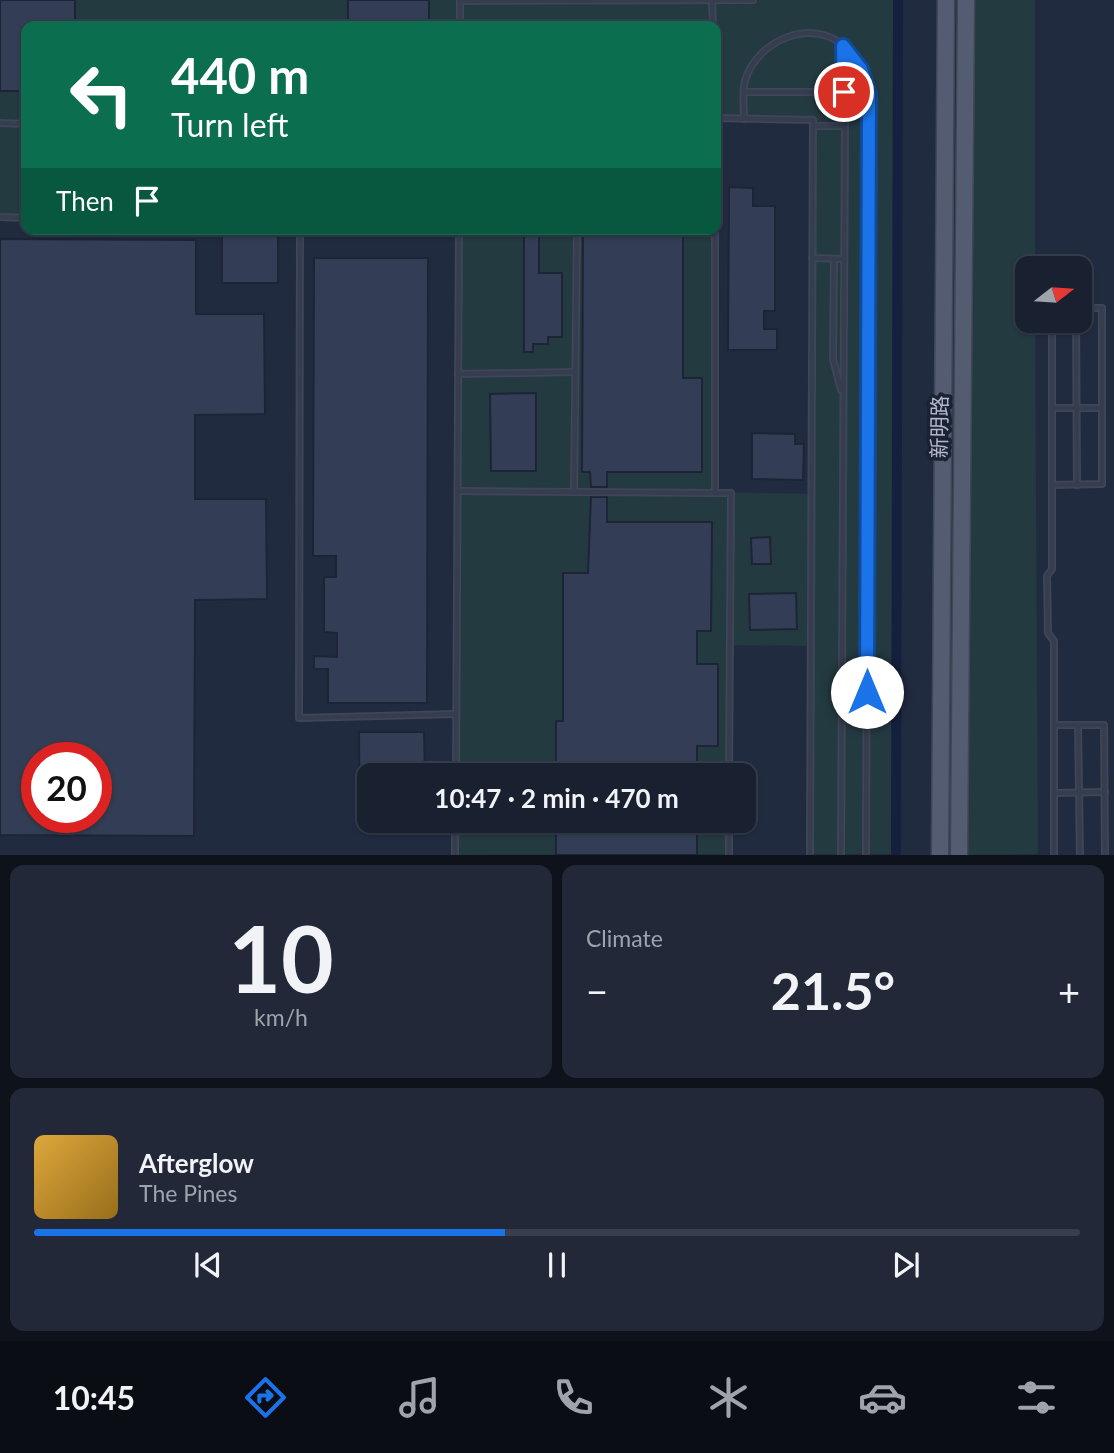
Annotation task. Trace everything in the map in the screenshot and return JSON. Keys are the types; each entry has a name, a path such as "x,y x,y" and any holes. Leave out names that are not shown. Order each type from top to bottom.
{"main road":[{"name":"新明路","path":"940,855 946,0"},
{"name":"新明路","path":"959,855 966,0"}],"lane":[{"path":"460,21 460,0 752,0"},
{"path":"712,0 713,21"},
{"path":"744,119 745,81 759,53 786,37 828,35 843,46 861,69 869,94 866,855"},
{"path":"841,855 845,126 843,46"},
{"path":"745,92 844,92"},
{"path":"721,118 813,120 810,855"},
{"path":"0,123 21,124"},
{"path":"813,126 845,126"},
{"path":"0,218 21,218"},
{"path":"300,235 299,718 456,715"},
{"path":"456,763 459,235"},
{"path":"574,492 577,235"},
{"path":"715,235 715,493"},
{"path":"812,258 844,259"},
{"path":"834,259 833,359 843,399"},
{"path":"1052,485 1102,484 1102,309 1092,309"},
{"path":"1052,333 1052,569 1047,576 1048,633 1055,641 1054,855"},
{"path":"1076,333 1077,485"},
{"path":"458,374 575,372"},
{"path":"1052,408 1102,408"},
{"path":"458,491 731,493 729,763"},
{"path":"1054,725 1104,725 1105,855"},
{"path":"1078,725 1080,855"},
{"path":"1054,793 1105,792"},
{"path":"455,833 455,855"},
{"path":"729,833 729,855"}],"shaded area":[{"path":"0,0 898,0 896,854 810,854 810,646 730,645 730,763 456,763 459,235 715,235 715,492 811,494 813,120 721,118 721,21 21,21 21,218 0,217"},
{"path":"967,0 1035,0 1035,256 1015,256 1015,333 1035,333 1038,854 960,855"},
{"path":"455,833 729,833 729,854 455,855"}],"building":[{"path":"0,0 75,0 75,21 21,21 21,91 0,91"},
{"path":"348,0 429,0 429,21 348,21"},
{"path":"729,187 753,188 753,206 775,206 775,311 764,311 764,329 777,329 777,350 728,350"},
{"path":"222,235 278,235 278,283 222,283"},
{"path":"524,235 539,235 539,273 562,273 562,337 548,337 548,344 533,344 533,352 524,352"},
{"path":"583,235 683,235 683,378 702,378 702,472 607,472 607,487 591,487 590,472 582,472"},
{"path":"0,239 196,240 196,314 264,314 265,414 195,415 195,499 266,499 267,599 195,600 194,836 0,835"},
{"path":"314,258 428,258 427,703 328,703 328,669 314,669 314,656 337,657 337,633 324,632 324,577 336,577 336,556 313,556"},
{"path":"536,393 536,471 491,471 490,394"},
{"path":"752,433 795,434 795,444 804,444 803,480 752,479"},
{"path":"591,497 607,497 607,522 712,522 711,631 697,631 697,664 718,664 718,746 697,746 697,763 556,763 556,721 563,721 563,573 588,573"},
{"path":"770,537 771,564 752,564 751,538"},
{"path":"796,593 797,629 750,630 749,594"},
{"path":"359,732 424,732 425,763 359,763"},
{"path":"556,833 697,833 697,855 556,855"}],"waterway":[{"path":"896,855 898,0"}],"route":[{"path":"844,92 843,46 861,69 869,94 867,692"}]}
